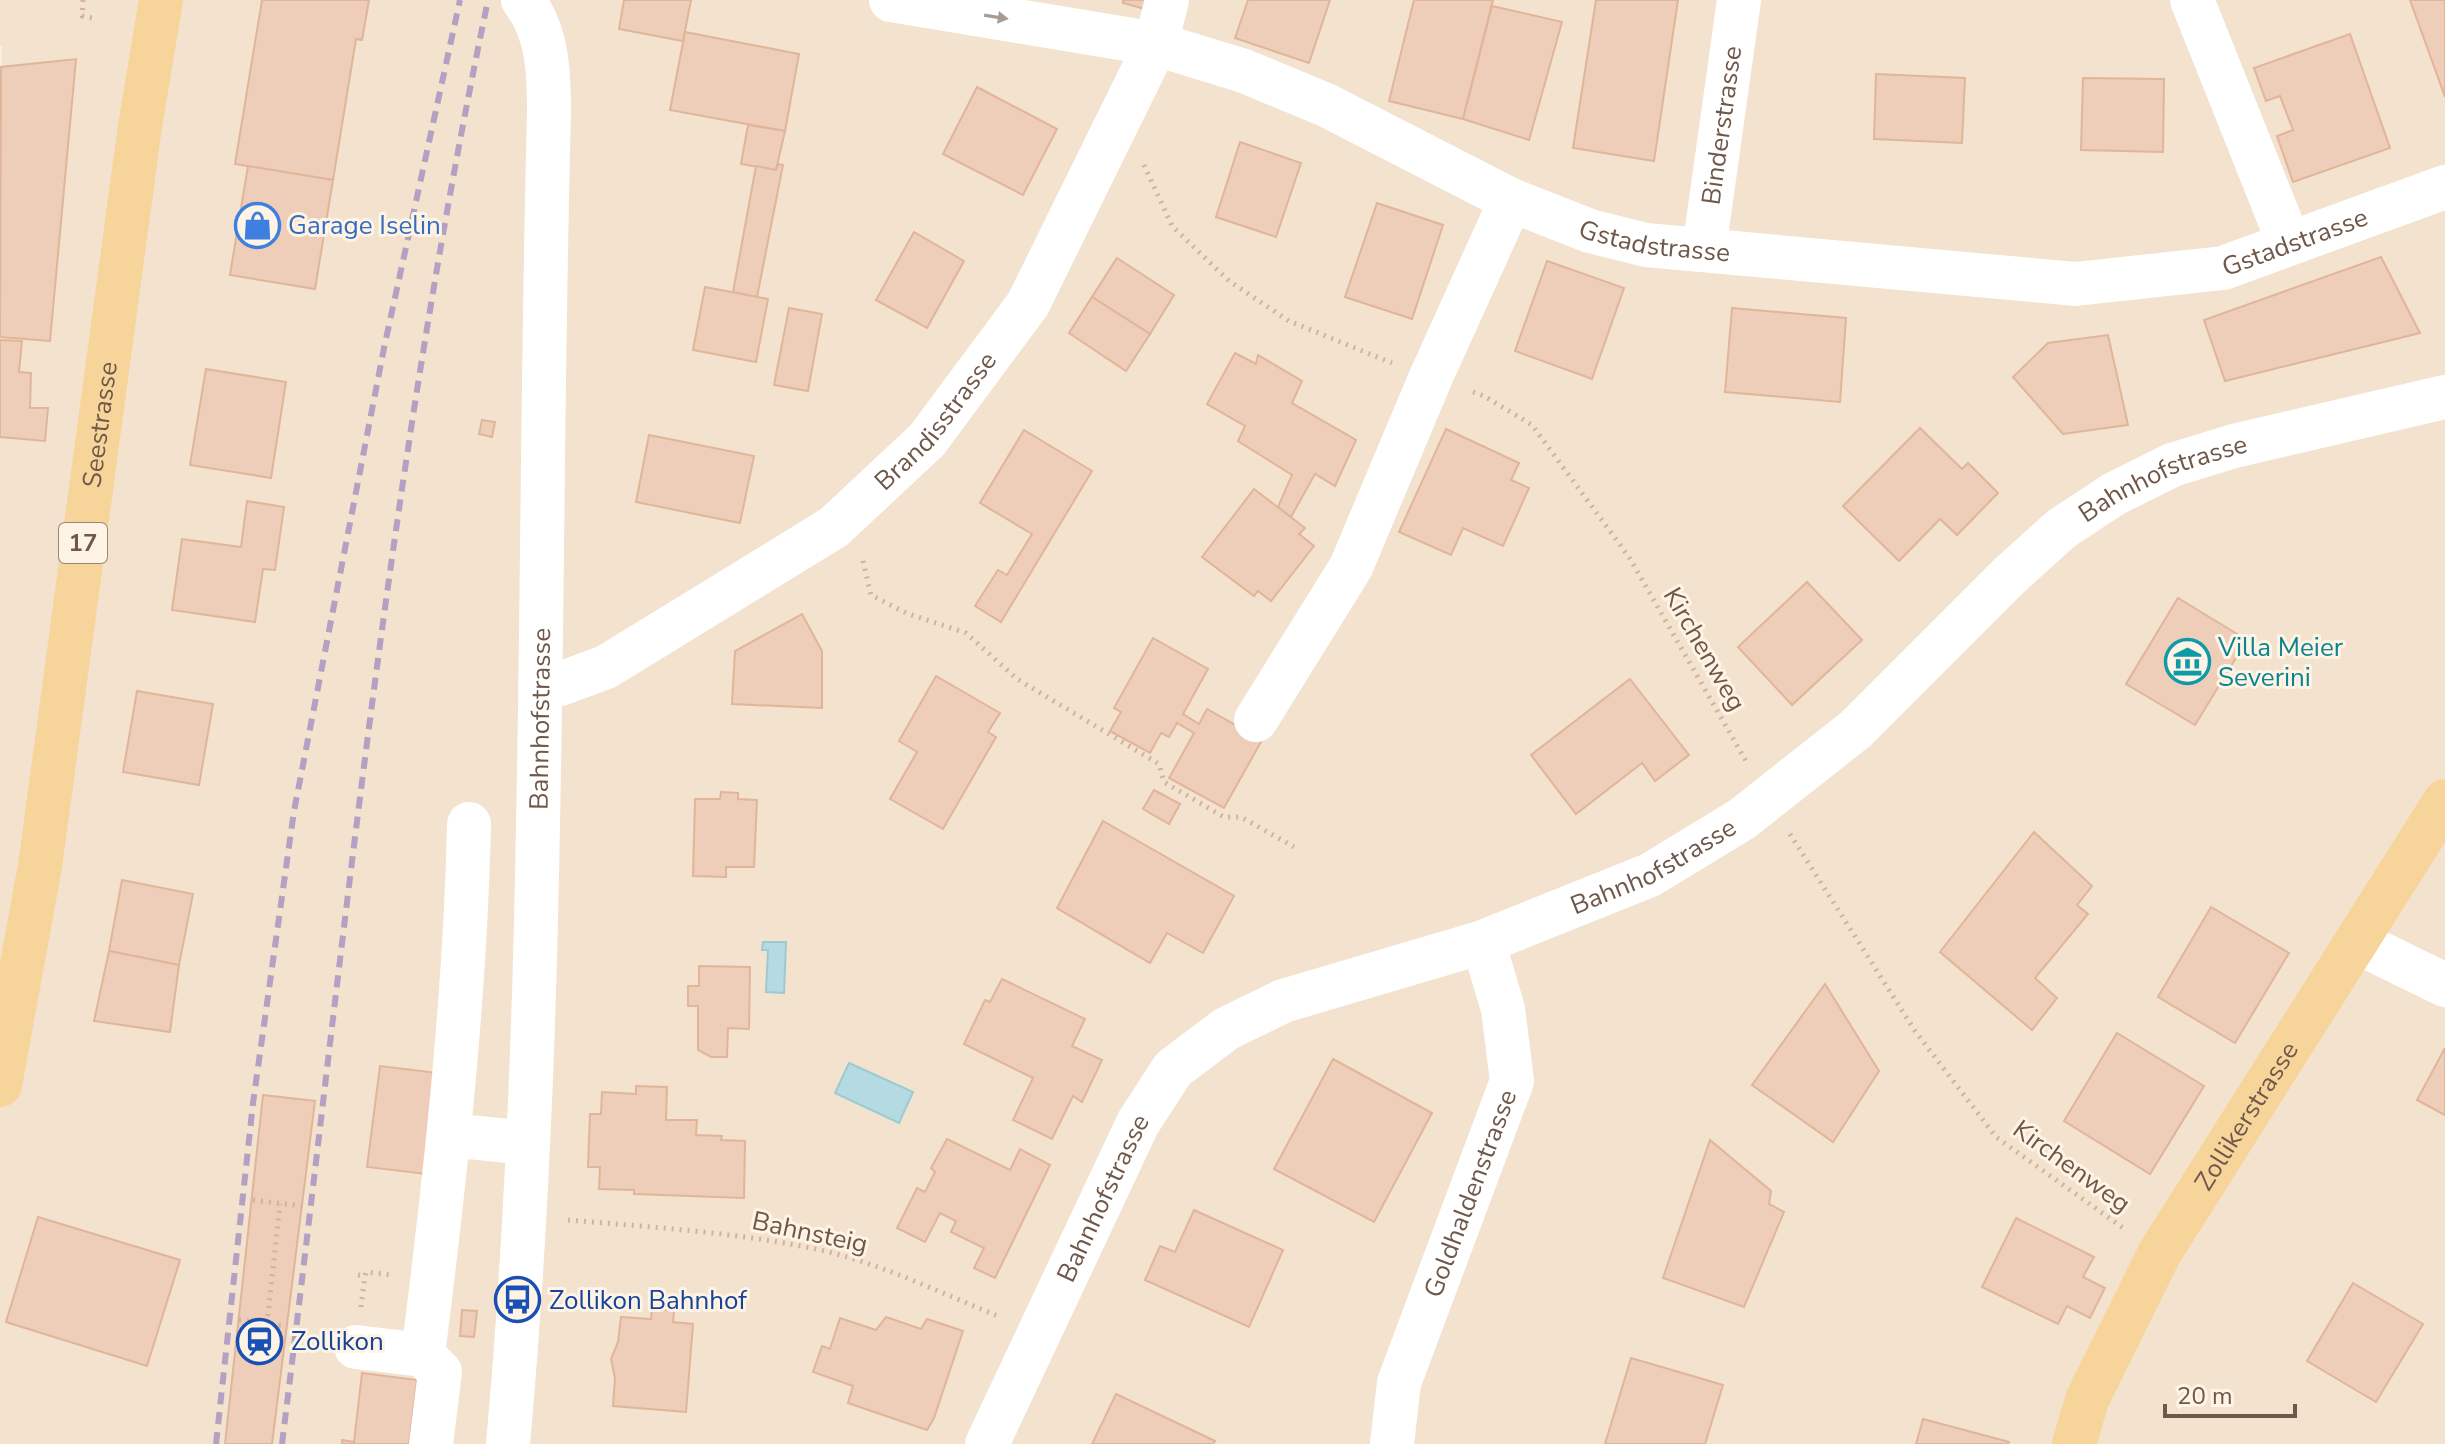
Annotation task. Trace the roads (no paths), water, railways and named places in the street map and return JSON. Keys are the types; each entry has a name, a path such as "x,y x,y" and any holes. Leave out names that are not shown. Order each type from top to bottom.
{"main road":[{"name":"Seestrasse","path":"0,1085 40,866 140,126 161,0"},
{"name":"Zollikerstrasse","path":"2074,1444 2087,1400 2159,1254 2445,801"}],"street":[{"name":"Bahnhofstrasse","path":"508,1444 528,1143 538,878 549,89 539,26 523,0"},
{"name":"Gstadstrasse","path":"891,0 1156,44 1244,71 1326,105 1511,200 1590,231 1646,245 2076,284 2223,268 2445,187"},
{"name":"Brandisstrasse","path":"540,685 560,684 606,667 834,527 927,440 1028,304 1156,44 1167,0"},
{"name":"Binderstrasse","path":"1704,250 1739,0"},
{"path":"2192,0 2289,243"},
{"path":"1256,720 1351,567 1430,379 1511,200"},
{"name":"Bahnhofstrasse","path":"987,1444 1138,1123 1173,1069 1226,1029 1283,1001 1483,942 1650,875 1742,819 1856,729 2010,575 2061,529 2114,494 2172,465 2234,446 2445,397"},
{"path":"423,1355 449,1135 468,893 469,824"},
{"name":"Goldhaldenstrasse","path":"1392,1444 1399,1383 1512,1081 1503,1009 1483,942"},
{"path":"2357,942 2445,985"},
{"path":"449,1135 528,1143"},
{"path":"356,1347 423,1355 440,1372 431,1444"}],"water":[{"path":"763,942 786,942 784,993 766,992 768,950 762,950"},
{"path":"849,1063 913,1092 899,1123 835,1093"}],"railway":[{"path":"216,1444 253,1103 294,811 384,348 460,0"},
{"path":"282,1444 347,901 395,539 453,179 488,0"}],"place":[{"name":"Garage Iselin","path":"257,225"},
{"name":"Villa Meier Severini","path":"2187,662"},
{"name":"Zollikon Bahnhof","path":"518,1300"},
{"name":"Zollikon","path":"260,1341"}]}
